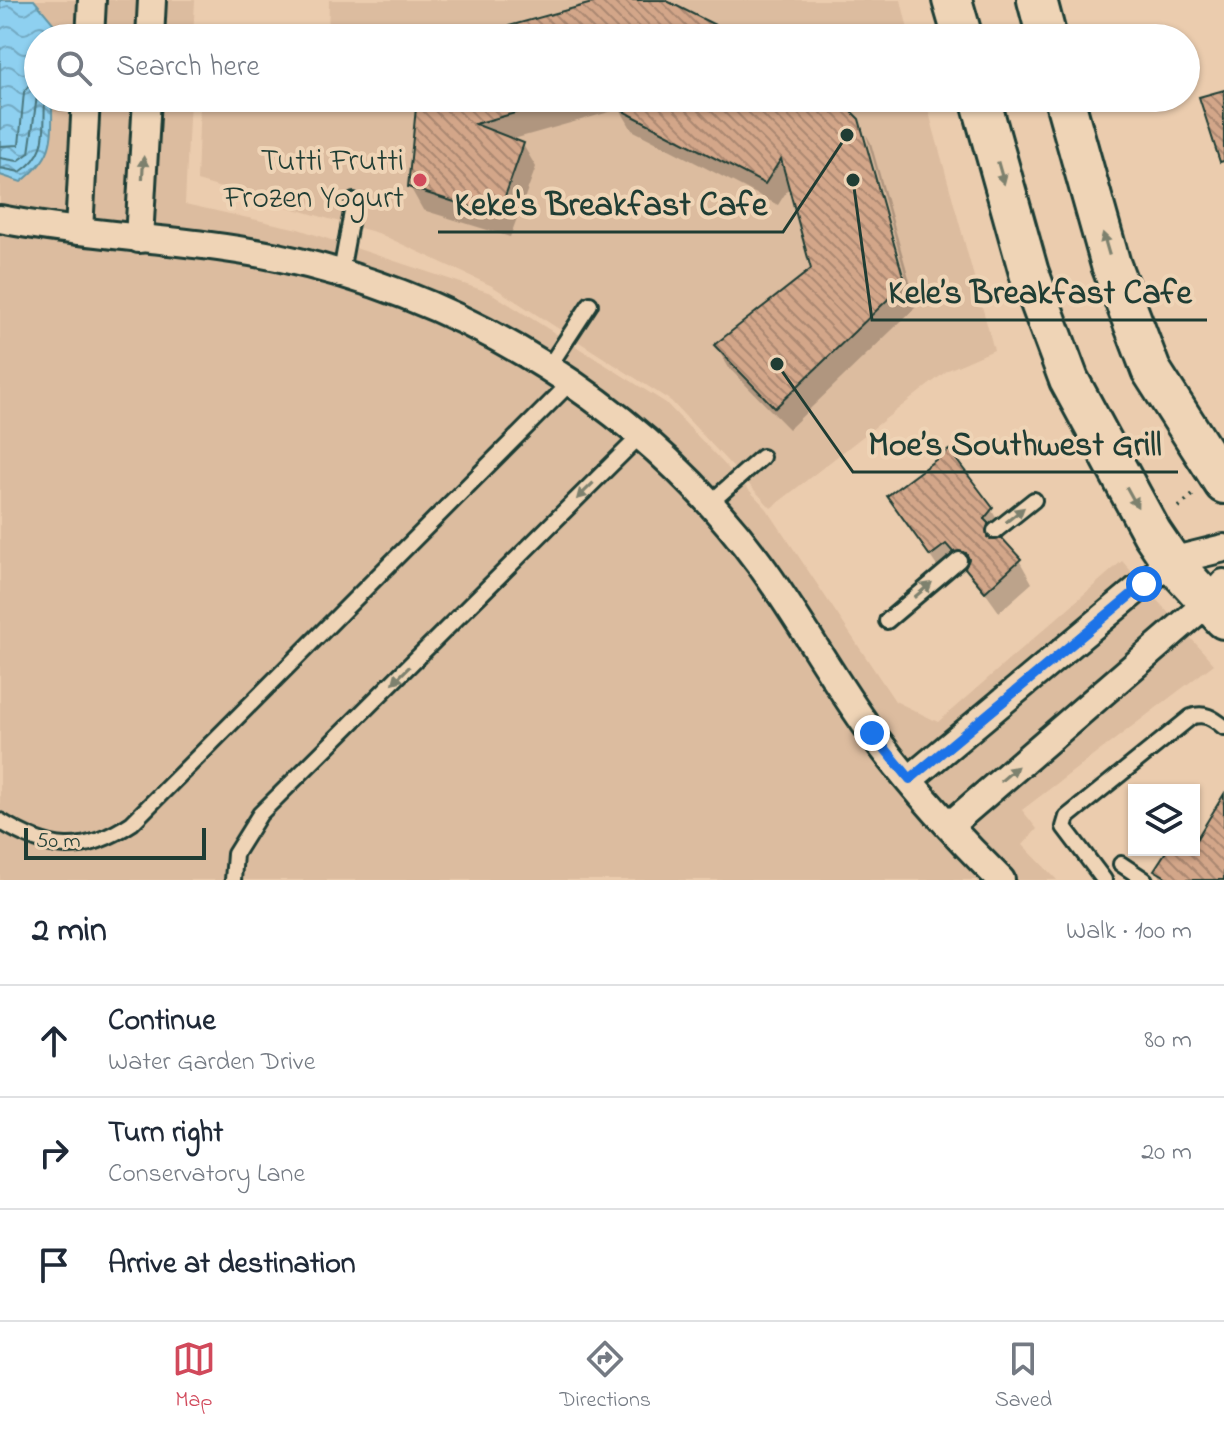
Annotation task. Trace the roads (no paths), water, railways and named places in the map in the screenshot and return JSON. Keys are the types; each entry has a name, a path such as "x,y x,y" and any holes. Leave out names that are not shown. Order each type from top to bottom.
{"main road":[{"path":"952,0 959,24"},
{"path":"1037,0 1043,24"},
{"path":"984,112 1029,273 1069,380 1152,533 1171,561 1218,602"},
{"path":"1068,112 1111,265 1151,370 1224,484"}],"street":[{"path":"91,24 92,0"},
{"path":"151,24 152,0"},
{"path":"79,231 85,112"},
{"path":"139,239 146,112"},
{"path":"0,219 274,256 341,272 452,315 507,342 571,382 640,436 710,503 759,562 872,733 1001,880"},
{"path":"910,779 1171,561 1224,548"},
{"path":"950,825 1218,602"}],"lane":[{"path":"341,272 354,201"},
{"path":"548,368 590,304"},
{"path":"0,821 38,843 62,848 94,844 132,823 571,382"},
{"path":"233,880 235,854 260,814 640,436"},
{"path":"710,503 762,457"},
{"path":"995,531 1034,500"},
{"path":"887,621 959,560"},
{"path":"1104,880 1064,827 1067,817 1191,717 1210,717 1224,727"},
{"path":"1121,864 1145,880"}],"water":[{"path":"0,0 34,0 54,24 24,24 24,112 52,112 50,145 41,163 21,182 0,175"}],"place":[{"name":"Keke's Breakfast Cafe","path":"847,135"},
{"name":"Tutti Frutti Frozen Yogurt","path":"420,180"},
{"name":"Kele’s Breakfast Cafe","path":"853,180"},
{"name":"Moe’s Southwest Grill","path":"777,364"}]}
